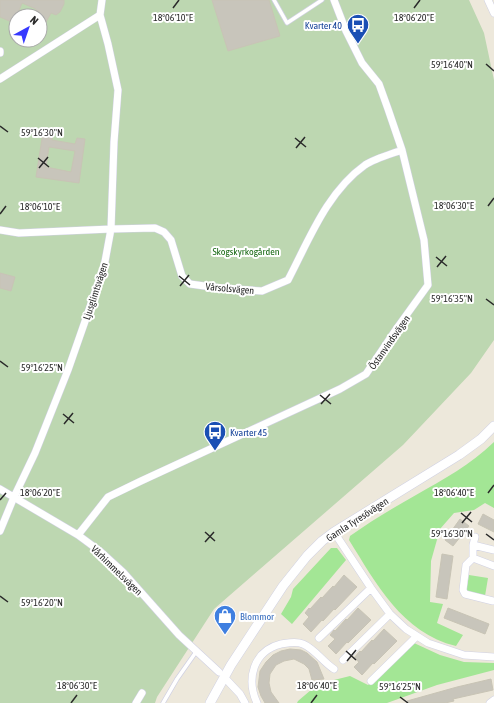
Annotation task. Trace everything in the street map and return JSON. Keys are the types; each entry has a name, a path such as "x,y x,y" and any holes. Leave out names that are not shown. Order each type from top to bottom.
{"street":[{"path":"0,79 100,15 102,0"},
{"name":"Östanvindsvägen","path":"78,535 108,497 113,494 340,389 366,374 428,286 424,240 402,150 380,84 362,63 346,31 334,0"},
{"path":"488,0 494,13"},
{"name":"Ljusglimtsvägen","path":"0,531 35,453 68,370 104,267 111,228 114,142 118,90 100,15"},
{"name":"Vårsolsvägen","path":"0,230 20,233 111,228 155,228 164,232 171,240 182,276 190,284 262,291 288,280 322,214 345,182 366,164 402,150"},
{"name":"Gamla Tyresövägen","path":"210,703 222,674 283,586 299,565 322,541 334,532 459,455 481,439 494,426"},
{"name":"Vårhimmelsvägen","path":"0,488 78,535 101,552 123,572 179,635 222,674 240,694 245,703"},
{"path":"334,532 390,614 406,629 428,643 464,655 494,657"},
{"path":"475,537 473,545 473,558 466,565 463,590 465,594 494,600"},
{"path":"473,545 494,550"},
{"path":"473,558 494,566"},
{"path":"319,638 371,588"},
{"path":"343,660 390,614"},
{"path":"371,681 417,636"},
{"path":"257,703 252,690 252,678 255,663 266,651 276,645 291,642 302,644 313,650 334,669"},
{"path":"136,703 142,693"},
{"path":"490,703 494,700"}],"lane":[{"path":"274,0 287,23 322,0"},
{"path":"163,703 177,679 196,652"}],"green space":[{"name":"Skogskyrkogården","path":"0,0 469,0 484,33 494,80 494,340 471,373 403,445 214,609 157,697 155,703 0,703"},
{"path":"494,442 494,508 485,503 474,510 454,513 440,529 431,561 430,602 443,604 437,623 463,635 456,646 437,639 420,630 406,618 380,589 349,540 350,536 374,520 466,465"},
{"path":"331,548 337,548 346,560 292,624 281,614 291,597 293,589"},
{"path":"469,575 488,578 485,596 466,592"},
{"path":"414,643 440,655 464,662 494,663 494,670 437,685 387,703 297,703 318,684 350,676 368,685"}],"building":[{"path":"0,0 64,0 64,4 60,12 56,15 51,13 48,18 48,8 34,8 22,3 20,8 8,8 8,20 0,17"},
{"path":"212,0 269,0 280,36 228,51"},
{"path":"43,132 53,134 52,140 75,144 77,138 85,139 79,183 36,177","holes":["49,147 75,151 71,172 46,167"]},
{"path":"0,273 15,277 11,291 0,288"},
{"path":"483,514 494,520 494,532 478,524"},
{"path":"460,519 469,526 453,546 445,540"},
{"path":"442,554 453,556 447,599 436,597"},
{"path":"344,575 357,587 311,632 303,624 309,617 305,613 333,586 334,587"},
{"path":"358,608 371,620 336,654 328,646 335,639 330,635"},
{"path":"448,608 489,624 485,634 444,618"},
{"path":"384,629 397,641 362,675 354,667 359,662 354,658"},
{"path":"290,649 301,650 307,653 317,662 324,679 312,680 309,669 304,664 294,659 284,661 276,665 270,674 269,683 271,692 279,703 265,703 258,687 260,671 273,655"},
{"path":"491,679 493,690 453,699 454,701 445,703 408,703 407,701 457,687"}],"place":[{"name":"Kvarter 40","path":"358,44"},
{"name":"Kvarter 45","path":"215,452"},
{"name":"Blommor","path":"225,636"}]}
